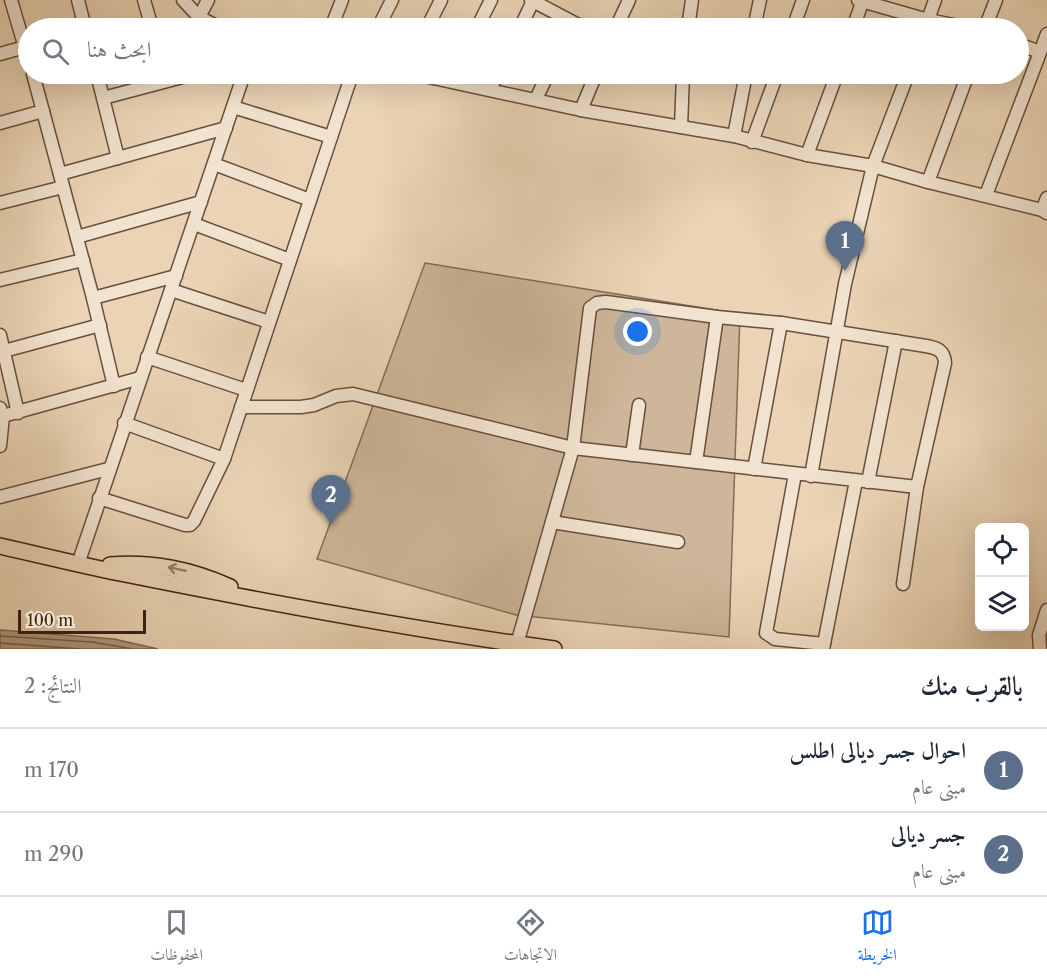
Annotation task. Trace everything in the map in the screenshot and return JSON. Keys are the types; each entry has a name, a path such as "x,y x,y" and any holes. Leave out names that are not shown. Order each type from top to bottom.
{"main road":[{"path":"0,546 251,598 421,629 554,649"}],"street":[{"path":"11,0 18,23"},
{"path":"78,0 82,18"},
{"path":"144,0 149,18"},
{"path":"184,0 199,18 208,0"},
{"path":"383,18 392,0"},
{"path":"432,18 441,0"},
{"path":"482,18 491,0"},
{"path":"689,18 692,0"},
{"path":"756,18 760,0"},
{"path":"797,18 803,0"},
{"path":"856,18 861,0 910,18"},
{"path":"929,18 935,0"},
{"path":"989,18 996,0"},
{"path":"333,18 338,1"},
{"path":"524,18 532,1 561,18"},
{"path":"620,18 626,1"},
{"path":"1029,81 1047,34"},
{"path":"1029,48 1040,52"},
{"path":"0,54 18,53"},
{"path":"36,84 114,386"},
{"path":"100,84 118,158"},
{"path":"103,98 145,84"},
{"path":"85,565 99,498 108,469 241,84"},
{"path":"99,498 185,525 190,525 194,521 224,459 349,84"},
{"path":"475,84 581,110 734,136 807,155 873,166 1044,212 1047,198"},
{"path":"490,89 493,84"},
{"path":"536,99 543,84"},
{"path":"581,110 592,84"},
{"path":"681,127 682,84"},
{"path":"734,136 744,84"},
{"path":"752,142 773,84"},
{"path":"807,155 833,84"},
{"path":"811,476 845,284 873,166 904,84"},
{"path":"928,182 964,84"},
{"path":"986,195 1028,84"},
{"path":"233,107 331,137"},
{"path":"0,123 43,111"},
{"path":"60,174 226,128"},
{"path":"214,164 310,200"},
{"path":"0,203 63,187"},
{"path":"77,237 201,202"},
{"path":"194,224 290,260"},
{"path":"0,280 83,260"},
{"path":"93,298 176,276"},
{"path":"171,290 269,322"},
{"path":"518,644 573,448 590,308 597,303 606,302 717,317 781,322 896,341 943,352 945,358 917,487 903,584"},
{"path":"696,462 717,317"},
{"path":"754,469 781,322"},
{"path":"4,351 99,325"},
{"path":"0,335 18,413"},
{"path":"795,474 766,633 775,639 823,646 896,341"},
{"path":"147,357 246,390"},
{"path":"0,446 2,412 18,413 140,378"},
{"path":"241,407 307,406 336,396 353,394 573,448 917,487"},
{"path":"632,455 639,405"},
{"path":"124,423 224,459"},
{"path":"0,496 108,469"},
{"path":"552,522 678,542"},
{"path":"1040,649 1039,635 1047,610"}],"shaded area":[{"path":"425,263 740,314 729,637 516,615 317,559"}],"water":[{"path":"0,630 114,639 158,649 0,649"}],"place":[{"name":"احوال جسر ديالى اطلس","path":"845,271"},
{"name":"جسر ديالى","path":"331,525"}]}
